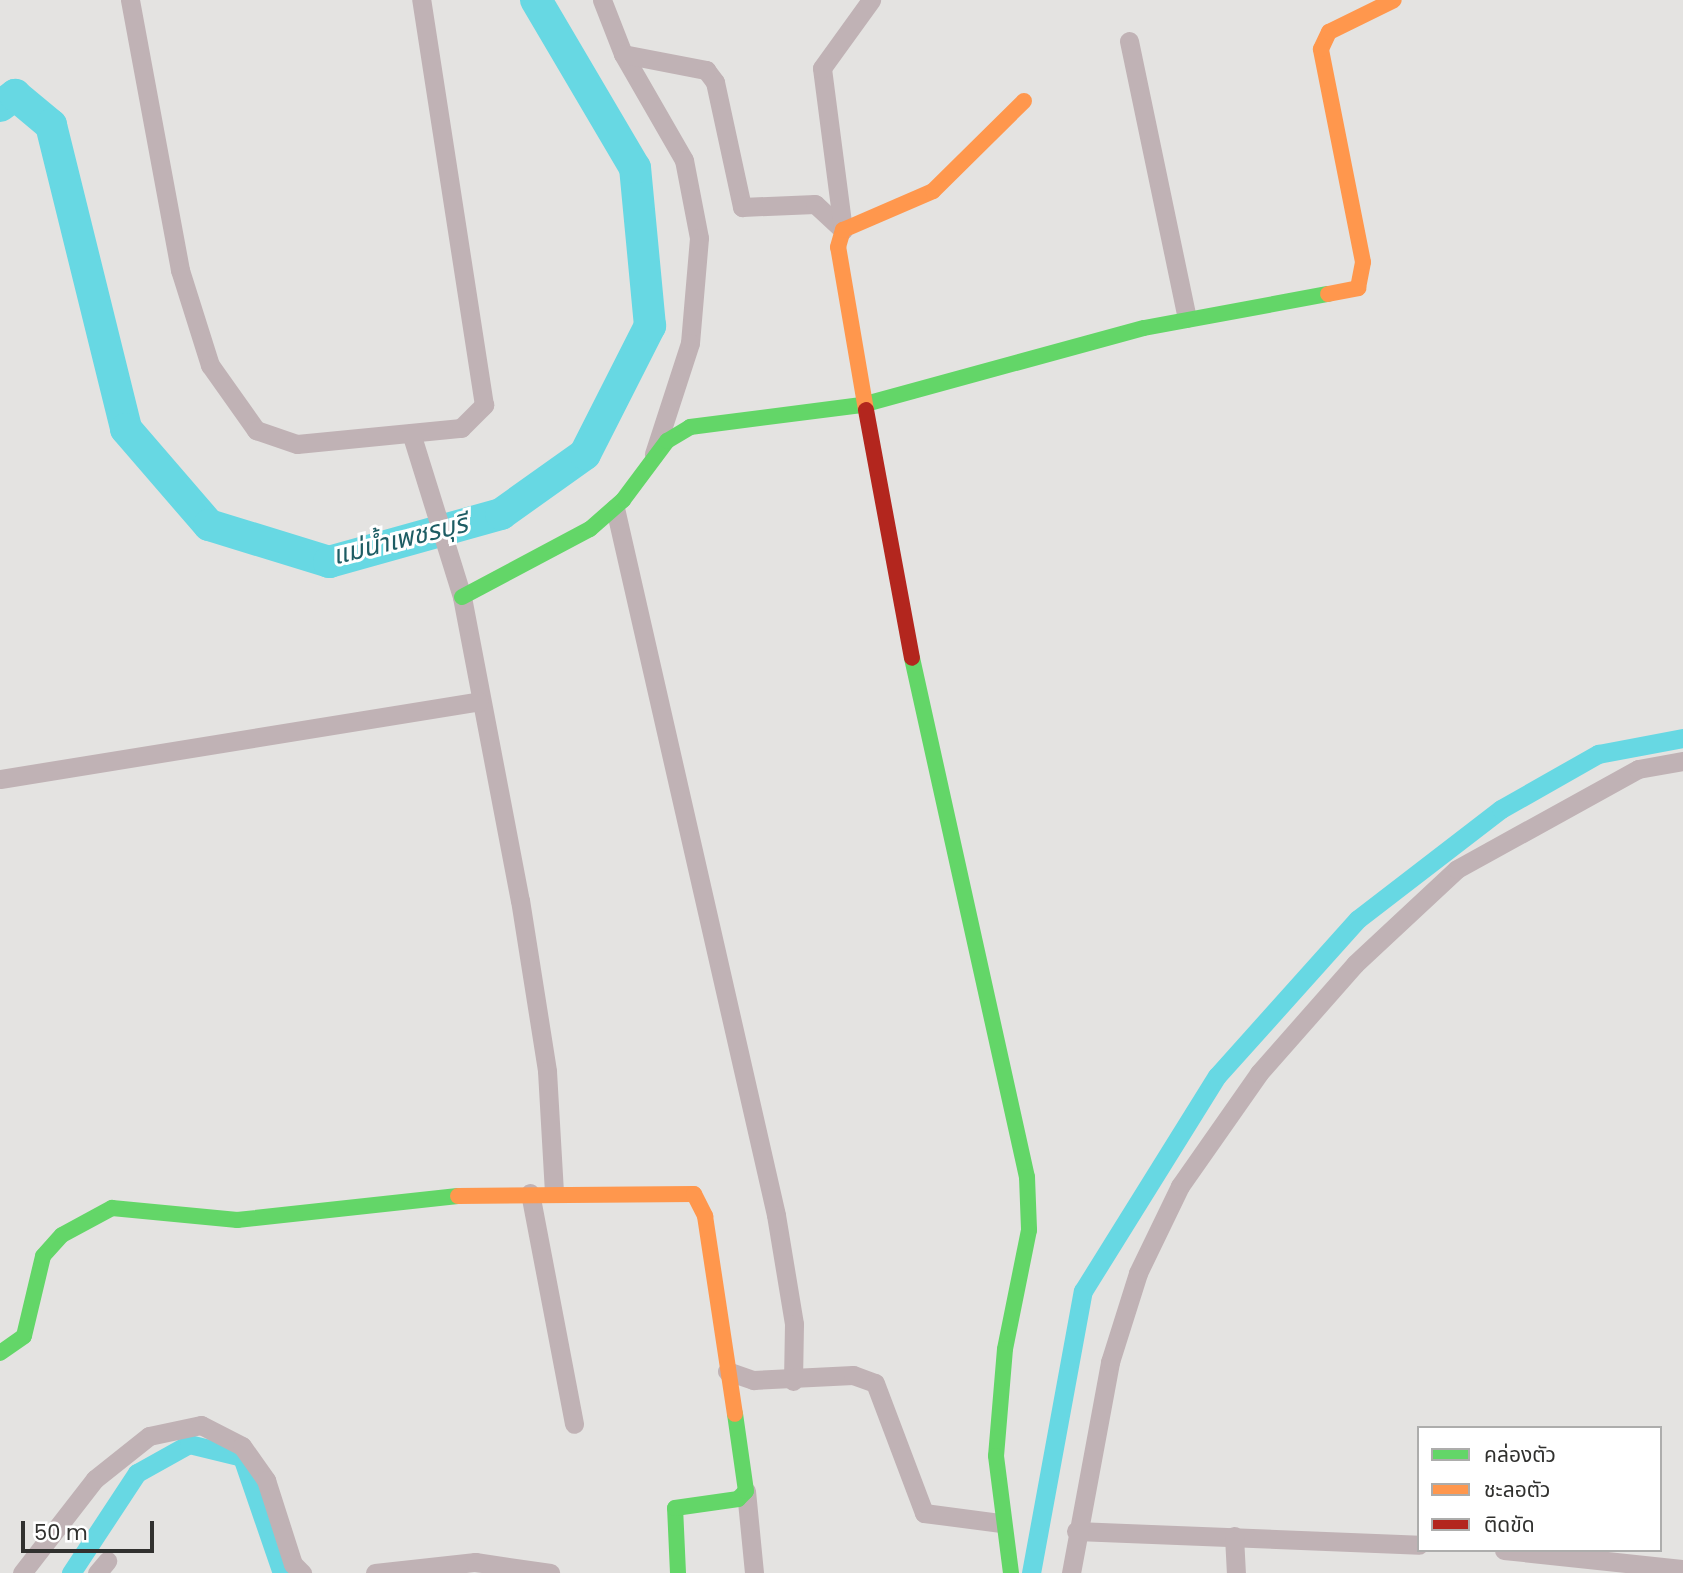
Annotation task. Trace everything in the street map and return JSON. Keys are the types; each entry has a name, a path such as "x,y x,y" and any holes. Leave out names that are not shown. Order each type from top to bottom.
{"street":[{"path":"130,0 180,270 227,397 256,430 284,443 468,426 482,412 485,395 421,0"},
{"path":"602,0 624,54 684,160 699,238 690,343 653,457"},
{"path":"871,0 822,68 843,230 839,258 862,405 894,579 1027,1177 1029,1230 998,1420 1001,1523 1012,1573"},
{"path":"462,597 558,549 615,508 653,457 690,427 862,405 1187,318 1358,288 1363,262 1321,49 1329,32 1394,0"},
{"path":"1129,41 1187,318"},
{"path":"624,54 706,70 715,82 742,207 815,204 843,230"},
{"path":"843,230 933,191 1024,101"},
{"path":"411,433 432,489 462,597 479,701 539,1005 554,1192"},
{"path":"615,508 776,1215 794,1324 793,1381"},
{"path":"0,779 479,701"},
{"path":"1071,1573 1076,1531 1110,1362 1139,1273 1180,1186 1259,1073 1355,964 1457,869 1638,769 1683,761"},
{"path":"0,1353 24,1336 43,1256 62,1235 112,1208 237,1220 417,1196 554,1192 694,1194 705,1216 746,1491 754,1573"},
{"path":"530,1193 574,1424"},
{"path":"727,1371 753,1380 793,1381 853,1375 875,1383 924,1513 1001,1523"},
{"path":"22,1573 95,1479 149,1436 201,1425 242,1446 266,1480 293,1564 302,1573"},
{"path":"678,1573 676,1508 738,1499 746,1491"},
{"path":"1076,1531 1417,1545"},
{"path":"1234,1536 1236,1573"},
{"path":"1523,1552 1683,1569"},
{"path":"375,1573 475,1562 550,1573"}],"waterway":[{"name":"แม่น้ำเพชรบุรี","path":"0,106 15,95 51,125 126,429 209,525 329,562 501,514 585,454 650,326 635,168 536,0"},
{"path":"1031,1573 1083,1291 1217,1076 1358,919 1501,809 1598,754 1683,738"},
{"path":"71,1573 137,1473 189,1444 242,1457 282,1573"}],"traffic: fast":[{"path":"462,597 590,529 623,500 667,441 690,427 862,405 1144,328 1328,294"},
{"path":"912,658 1027,1177 1029,1230 1005,1349 996,1456 1011,1573"},
{"path":"0,1353 24,1336 43,1256 62,1235 112,1208 237,1220 458,1196"},
{"path":"678,1573 675,1508 738,1499 746,1491 735,1414"}],"traffic: slow":[{"path":"1328,294 1358,288 1363,262 1321,49 1329,32 1394,0"},
{"path":"866,410 838,247 843,230 933,191 1024,101"},
{"path":"458,1196 694,1194 705,1216 735,1414"}],"traffic: jam":[{"path":"866,410 912,658"}]}
